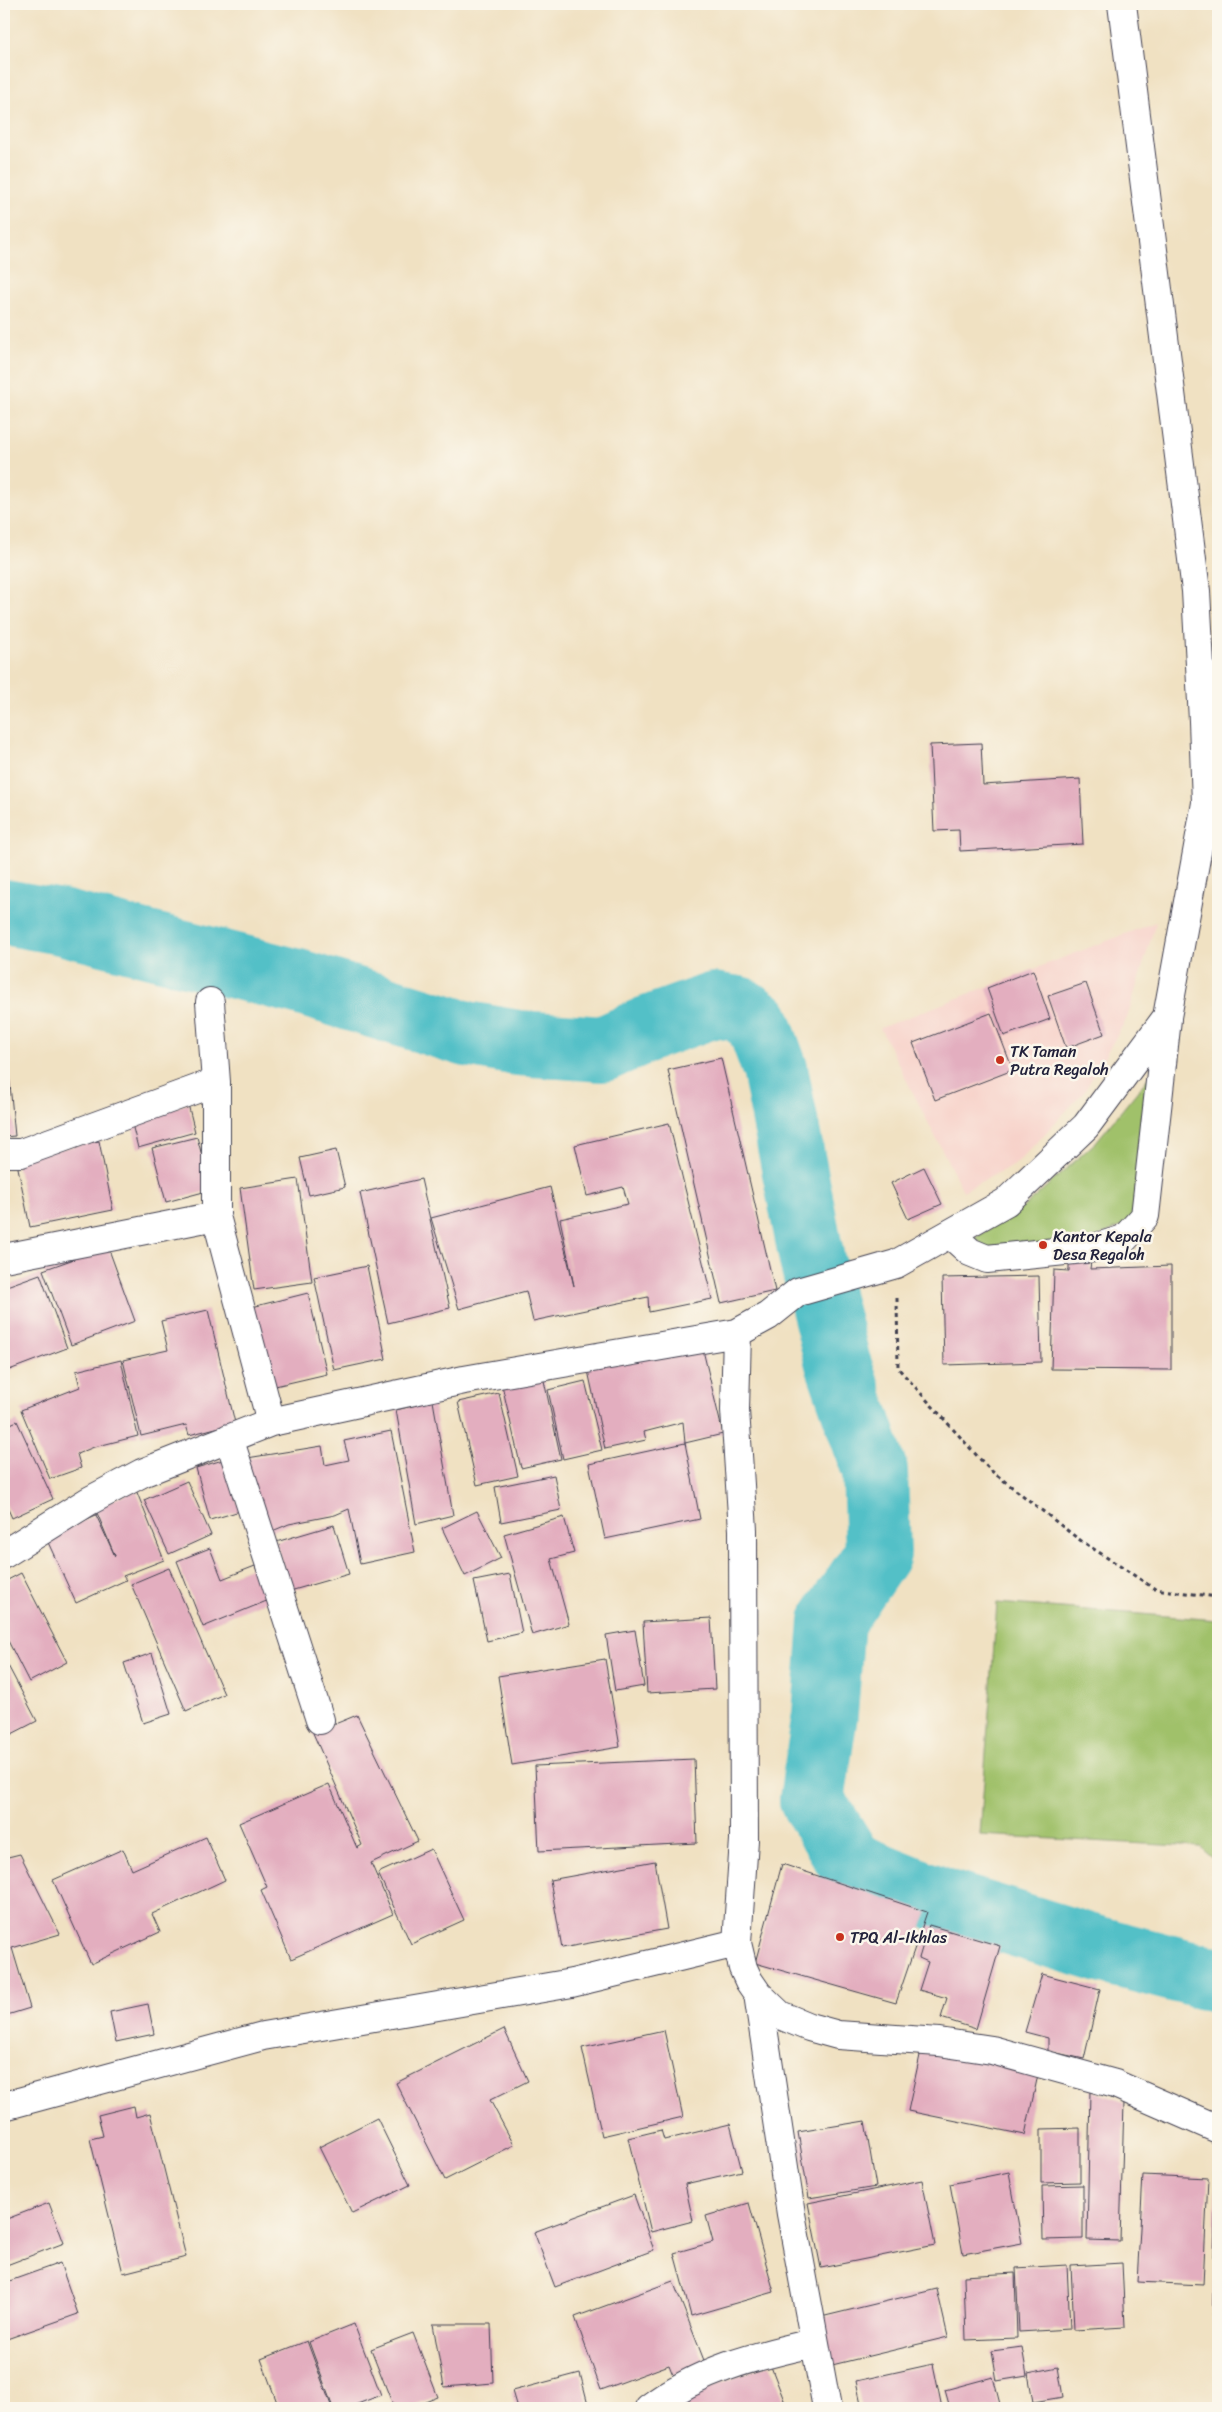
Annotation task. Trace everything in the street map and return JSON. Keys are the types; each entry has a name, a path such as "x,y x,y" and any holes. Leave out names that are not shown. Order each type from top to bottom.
{"street":[{"path":"950,1234 970,1252 986,1259 1094,1248 1124,1239 1145,1216 1168,1017 1206,803 1196,591 1122,4"},
{"path":"210,1002 216,1082 216,1216 271,1422"},
{"path":"4,1554 89,1501 142,1473 271,1422 464,1380 737,1332 768,1316 798,1292 896,1264 1006,1202 1086,1126 1168,1017"},
{"path":"4,1153 21,1153 216,1082"},
{"path":"4,1258 216,1216"},
{"path":"737,1332 735,1410 743,1530 744,1840 737,1943 743,1968 758,1994 780,2015 809,2027 838,2035 939,2042 992,2050 1115,2084 1218,2129"},
{"path":"229,1438 320,1720"},
{"path":"4,2106 263,2036 572,1983 737,1943"},
{"path":"758,1994 791,2214 827,2408"},
{"path":"649,2408 672,2390 692,2379 758,2355 814,2343"}],"path":[{"path":"896,1264 898,1368 989,1469 1076,1538 1155,1589 1218,1597"}],"shaded area":[{"name":"TK Taman Putra Regaloh","path":"1156,922 1127,1018 1084,1092 1017,1163 963,1191 880,1028"}],"green space":[{"path":"1149,1077 1138,1209 1125,1225 1093,1238 990,1252 975,1238 1025,1206 1096,1142"},
{"path":"997,1603 1218,1620 1218,1863 1200,1847 980,1835"}],"building":[{"path":"981,743 983,785 1080,779 1083,844 960,851 959,830 934,831 930,745"},
{"path":"1033,970 1050,1019 1004,1036 987,988"},
{"path":"1086,983 1104,1034 1066,1048 1048,996"},
{"path":"991,1013 1013,1070 935,1100 913,1043"},
{"path":"7,1054 15,1136 4,1137 4,1055"},
{"path":"721,1058 775,1291 721,1303 668,1070"},
{"path":"188,1104 195,1132 138,1148 131,1120"},
{"path":"669,1123 712,1299 649,1312 648,1297 533,1321 526,1291 459,1309 431,1218 550,1187 574,1286 560,1219 628,1204 623,1187 587,1196 575,1145"},
{"path":"197,1137 211,1190 166,1202 152,1148"},
{"path":"99,1141 113,1210 30,1227 16,1158"},
{"path":"336,1150 345,1187 309,1195 300,1158"},
{"path":"924,1167 942,1204 908,1219 891,1183"},
{"path":"298,1179 312,1282 254,1290 240,1188"},
{"path":"421,1179 450,1308 388,1323 360,1193"},
{"path":"108,1247 135,1321 71,1345 43,1270"},
{"path":"1069,1260 1091,1261 1090,1269 1171,1266 1171,1370 1051,1369 1054,1270 1069,1271"},
{"path":"367,1266 386,1359 334,1370 314,1277"},
{"path":"40,1274 67,1348 4,1372 4,1287"},
{"path":"1039,1276 1041,1362 944,1365 942,1278"},
{"path":"308,1293 327,1374 271,1387 252,1307"},
{"path":"208,1310 235,1423 189,1435 186,1425 141,1436 123,1360 168,1350 161,1321"},
{"path":"702,1346 723,1434 685,1443 683,1422 644,1432 646,1440 605,1449 587,1366"},
{"path":"121,1360 138,1436 94,1447 77,1454 81,1468 50,1479 21,1410 80,1387 76,1371"},
{"path":"543,1376 561,1459 521,1468 502,1385"},
{"path":"585,1381 602,1450 563,1459 548,1390"},
{"path":"499,1393 518,1476 477,1485 458,1402"},
{"path":"433,1401 453,1515 416,1524 396,1410"},
{"path":"17,1421 53,1499 12,1518 4,1500 4,1427"},
{"path":"391,1431 415,1552 360,1564 349,1509 335,1515 289,1524 270,1532 241,1459 322,1446 325,1465 349,1460 344,1441"},
{"path":"685,1443 700,1519 605,1539 589,1464"},
{"path":"226,1459 240,1511 210,1520 196,1468"},
{"path":"554,1475 561,1510 501,1522 495,1487"},
{"path":"187,1481 211,1535 169,1554 144,1500"},
{"path":"136,1490 164,1560 123,1576 126,1580 76,1603 46,1538 96,1515 115,1556 95,1508"},
{"path":"477,1511 501,1558 465,1576 442,1528"},
{"path":"564,1517 574,1553 551,1559 569,1624 532,1635 504,1534"},
{"path":"334,1525 349,1574 290,1591 276,1542"},
{"path":"210,1548 222,1579 255,1566 269,1600 203,1627 177,1561"},
{"path":"169,1568 224,1694 186,1711 131,1584"},
{"path":"21,1573 67,1662 29,1682 4,1633 4,1582"},
{"path":"510,1574 522,1633 487,1641 474,1581"},
{"path":"711,1618 715,1689 647,1693 643,1622"},
{"path":"635,1630 644,1686 615,1691 606,1635"},
{"path":"152,1653 171,1714 143,1723 124,1663"},
{"path":"4,1658 37,1721 4,1738"},
{"path":"605,1659 620,1747 512,1765 498,1676"},
{"path":"357,1715 418,1841 371,1863 393,1914 291,1959 261,1890 267,1887 239,1823 329,1784 357,1848 362,1845 313,1733"},
{"path":"694,1759 697,1843 539,1851 535,1766"},
{"path":"206,1837 225,1880 152,1914 160,1932 91,1964 53,1880 123,1849 132,1870"},
{"path":"431,1849 464,1920 411,1944 378,1873"},
{"path":"20,1854 60,1934 12,1948 30,2008 4,2016 4,1858"},
{"path":"655,1861 667,1929 562,1948 550,1880"},
{"name":"TPQ Al-Ikhlas","path":"782,1864 927,1912 896,2003 755,1963"},
{"path":"929,1925 1000,1946 976,2029 941,2018 947,1998 919,1990 928,1962 919,1958"},
{"path":"1042,1974 1100,1989 1084,2059 1048,2051 1048,2038 1025,2032"},
{"path":"148,2004 154,2034 116,2042 110,2012"},
{"path":"504,2029 528,2081 490,2100 514,2145 445,2180 396,2083"},
{"path":"664,2030 683,2117 602,2136 582,2048"},
{"path":"922,2046 1039,2070 1025,2135 908,2111"},
{"path":"1090,2090 1124,2102 1120,2241 1087,2240"},
{"path":"134,2106 136,2117 150,2113 186,2257 123,2273 90,2139 103,2136 98,2115"},
{"path":"377,2118 410,2185 352,2213 319,2147"},
{"path":"865,2121 876,2187 809,2198 798,2132"},
{"path":"730,2124 742,2171 685,2184 693,2221 651,2232 628,2138 661,2130 664,2140"},
{"path":"1080,2128 1080,2182 1041,2183 1041,2129"},
{"path":"1009,2172 1022,2243 963,2254 950,2184"},
{"path":"1143,2175 1208,2178 1203,2285 1137,2282"},
{"path":"922,2180 935,2245 821,2268 808,2203"},
{"path":"1216,2182 1218,2182 1218,2331 1212,2330"},
{"path":"1083,2185 1083,2239 1043,2240 1042,2186"},
{"path":"634,2195 654,2250 555,2287 534,2232"},
{"path":"49,2203 64,2243 4,2266 4,2220"},
{"path":"749,2203 774,2292 691,2316 674,2253 713,2242 706,2216"},
{"path":"60,2263 78,2314 4,2340 4,2283"},
{"path":"1122,2263 1125,2327 1074,2330 1071,2266"},
{"path":"1067,2265 1070,2329 1019,2332 1016,2268"},
{"path":"1015,2273 1017,2338 966,2340 964,2276"},
{"path":"673,2281 705,2363 673,2375 669,2365 601,2390 575,2317"},
{"path":"937,2289 948,2337 832,2365 821,2317"},
{"path":"354,2324 381,2395 347,2408 333,2408 309,2342"},
{"path":"433,2324 491,2324 493,2383 444,2387"},
{"path":"413,2333 438,2397 410,2408 394,2408 371,2349"},
{"path":"307,2341 332,2408 279,2408 261,2359"},
{"path":"1022,2347 1027,2376 997,2381 992,2351"},
{"path":"770,2364 787,2408 670,2408 668,2404"},
{"path":"933,2364 942,2408 862,2408 856,2381"},
{"path":"1058,2367 1063,2397 1033,2402 1028,2373"},
{"path":"580,2373 589,2408 517,2408 512,2391"},
{"path":"993,2377 1001,2408 950,2408 945,2390"}],"waterway":[{"path":"4,912 61,922 298,982 467,1034 518,1043 603,1049 650,1028 714,1005 739,1009 758,1022 775,1069 812,1260 838,1363 875,1471 878,1553 832,1621 825,1714 812,1800 851,1864 948,1903 1101,1950 1218,1979"}],"place":[{"name":"TK Taman Putra Regaloh","path":"1000,1060"},
{"name":"Kantor Kepala Desa Regaloh","path":"1043,1245"},
{"name":"TPQ Al-Ikhlas","path":"840,1937"}]}
